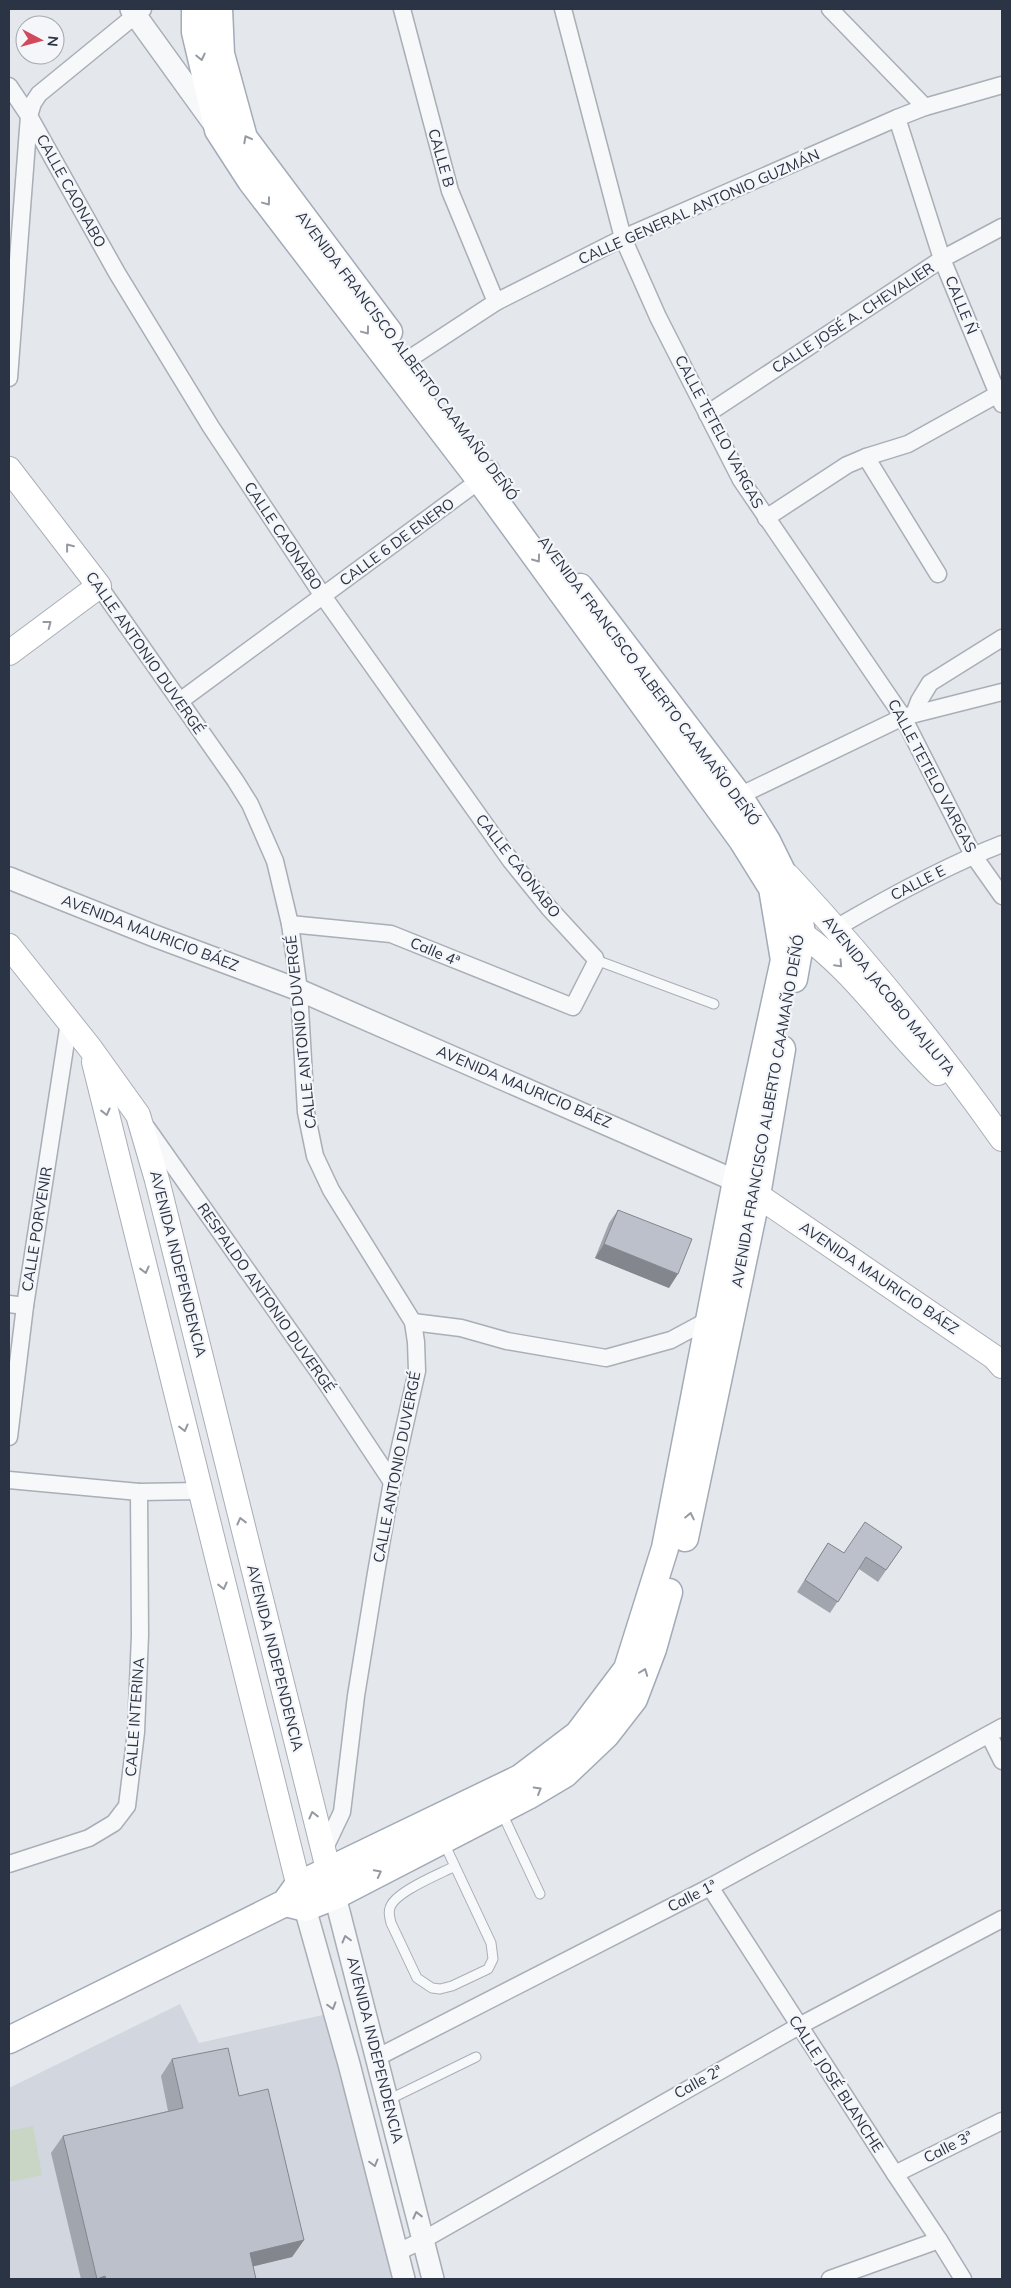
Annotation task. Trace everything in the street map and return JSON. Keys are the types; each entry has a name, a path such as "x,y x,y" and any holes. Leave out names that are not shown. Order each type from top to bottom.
{"main road":[{"name":"AVENIDA FRANCISCO ALBERTO CAAMAÑO DEÑÓ","path":"9,2040 296,1899 329,1873 520,1778 578,1734 627,1669 665,1548 710,1319 747,1188 802,934 797,902 767,841 739,796 251,181 218,130 195,32 194,9"},
{"name":"AVENIDA FRANCISCO ALBERTO CAAMAÑO DEÑÓ","path":"219,9 221,54 244,138 409,358 485,475 742,840 772,888 784,960 747,1188 685,1537 653,1649 634,1699 606,1734 565,1774 443,1840 329,1873"},
{"name":"CALLE ANTONIO DUVERGÉ","path":"9,469 99,586"},
{"path":"9,653 99,586"},
{"name":"AVENIDA JACOBO MAJLUTA","path":"781,869 836,928 999,1129"},
{"name":"AVENIDA JACOBO MAJLUTA","path":"802,934 835,959 918,1053 999,1129"},
{"name":"AVENIDA INDEPENDENCIA","path":"9,946 90,1048 138,1115 157,1180 329,1873"},
{"name":"AVENIDA INDEPENDENCIA","path":"90,1048 200,1491 296,1899"},
{"name":"AVENIDA MAURICIO BÁEZ","path":"747,1188 999,1357"}],"street":[{"name":"CALLE B","path":"402,9 450,191 496,302"},
{"name":"CALLE TETELO VARGAS","path":"563,9 623,238 658,317 742,480 766,518 909,715 973,855 1002,896"},
{"path":"830,9 925,107"},
{"path":"9,378 30,116 33,103 39,94 136,11 218,130"},
{"name":"CALLE GENERAL ANTONIO GUZMÁN","path":"409,358 496,302 623,238 897,118 925,107 1002,85"},
{"name":"CALLE CAONABO","path":"9,86 30,116 117,273 211,427 323,596 511,861 549,908 596,960"},
{"name":"CALLE Ñ","path":"897,118 942,259 1000,399"},
{"name":"CALLE JOSÉ A. CHEVALIER","path":"707,414 942,259 1002,227"},
{"path":"9,246 18,273"},
{"path":"766,518 847,465 908,444 1000,399"},
{"path":"866,457 938,574"},
{"name":"CALLE 6 DE ENERO","path":"180,701 485,475"},
{"name":"CALLE ANTONIO DUVERGÉ","path":"99,586 250,804 275,861 290,924 299,990 306,1112 315,1156 331,1190 413,1322 417,1371 392,1482 356,1696 342,1812 329,1873"},
{"path":"909,715 930,683 1002,638"},
{"path":"739,796 909,715 1002,692"},
{"name":"CALLE E","path":"836,928 870,908 973,855 1002,844"},
{"name":"AVENIDA MAURICIO BÁEZ","path":"9,878 152,935 299,990 747,1188"},
{"name":"Calle 4ª","path":"290,924 391,934 574,1007 596,960"},
{"name":"CALLE PORVENIR","path":"9,1437 25,1306 70,1022"},
{"name":"RESPALDO ANTONIO DUVERGÉ","path":"138,1115 324,1380 392,1482"},
{"path":"9,1304 25,1306"},
{"path":"413,1322 461,1328 507,1341 606,1358 671,1340 710,1319"},
{"path":"9,1480 139,1492 200,1491"},
{"name":"CALLE INTERINA","path":"9,1864 89,1838 114,1822 127,1806 136,1732 140,1635 139,1492"},
{"path":"996,1731 1002,1760"},
{"name":"Calle 1ª","path":"378,2057 710,1887 996,1731"},
{"name":"AVENIDA INDEPENDENCIA","path":"329,1873 378,2057 433,2279"},
{"name":"CALLE JOSÉ BLANCHE","path":"710,1887 963,2279"},
{"name":"AVENIDA INDEPENDENCIA","path":"296,1899 349,2064 404,2279"},
{"name":"Calle 2ª","path":"398,2252 423,2240 799,2026 1002,1919"},
{"name":"Calle 3ª","path":"895,2174 1002,2121"},
{"path":"830,2279 939,2240"}],"lane":[{"path":"596,960 714,1004"},
{"path":"500,1810 540,1894"},
{"path":"443,1840 492,1943 494,1959 488,1969 452,1986 440,1989 432,1988 417,1978 391,1923 390,1906 397,1897 454,1866"},
{"path":"388,2100 476,2057"}],"shaded area":[{"path":"180,2004 199,2043 327,2014 383,2232 392,2279 9,2279 9,2088"}],"green space":[{"path":"33,2126 42,2175 9,2182 9,2131"}],"building":[{"path":"618,1210 692,1239 678,1274 604,1244"},
{"path":"865,1522 902,1547 886,1570 866,1557 838,1602 805,1580 828,1543 844,1553"},
{"path":"228,2048 239,2096 268,2089 304,2240 250,2253 256,2279 106,2279 105,2276 97,2279 63,2136 183,2108 172,2059"}]}
